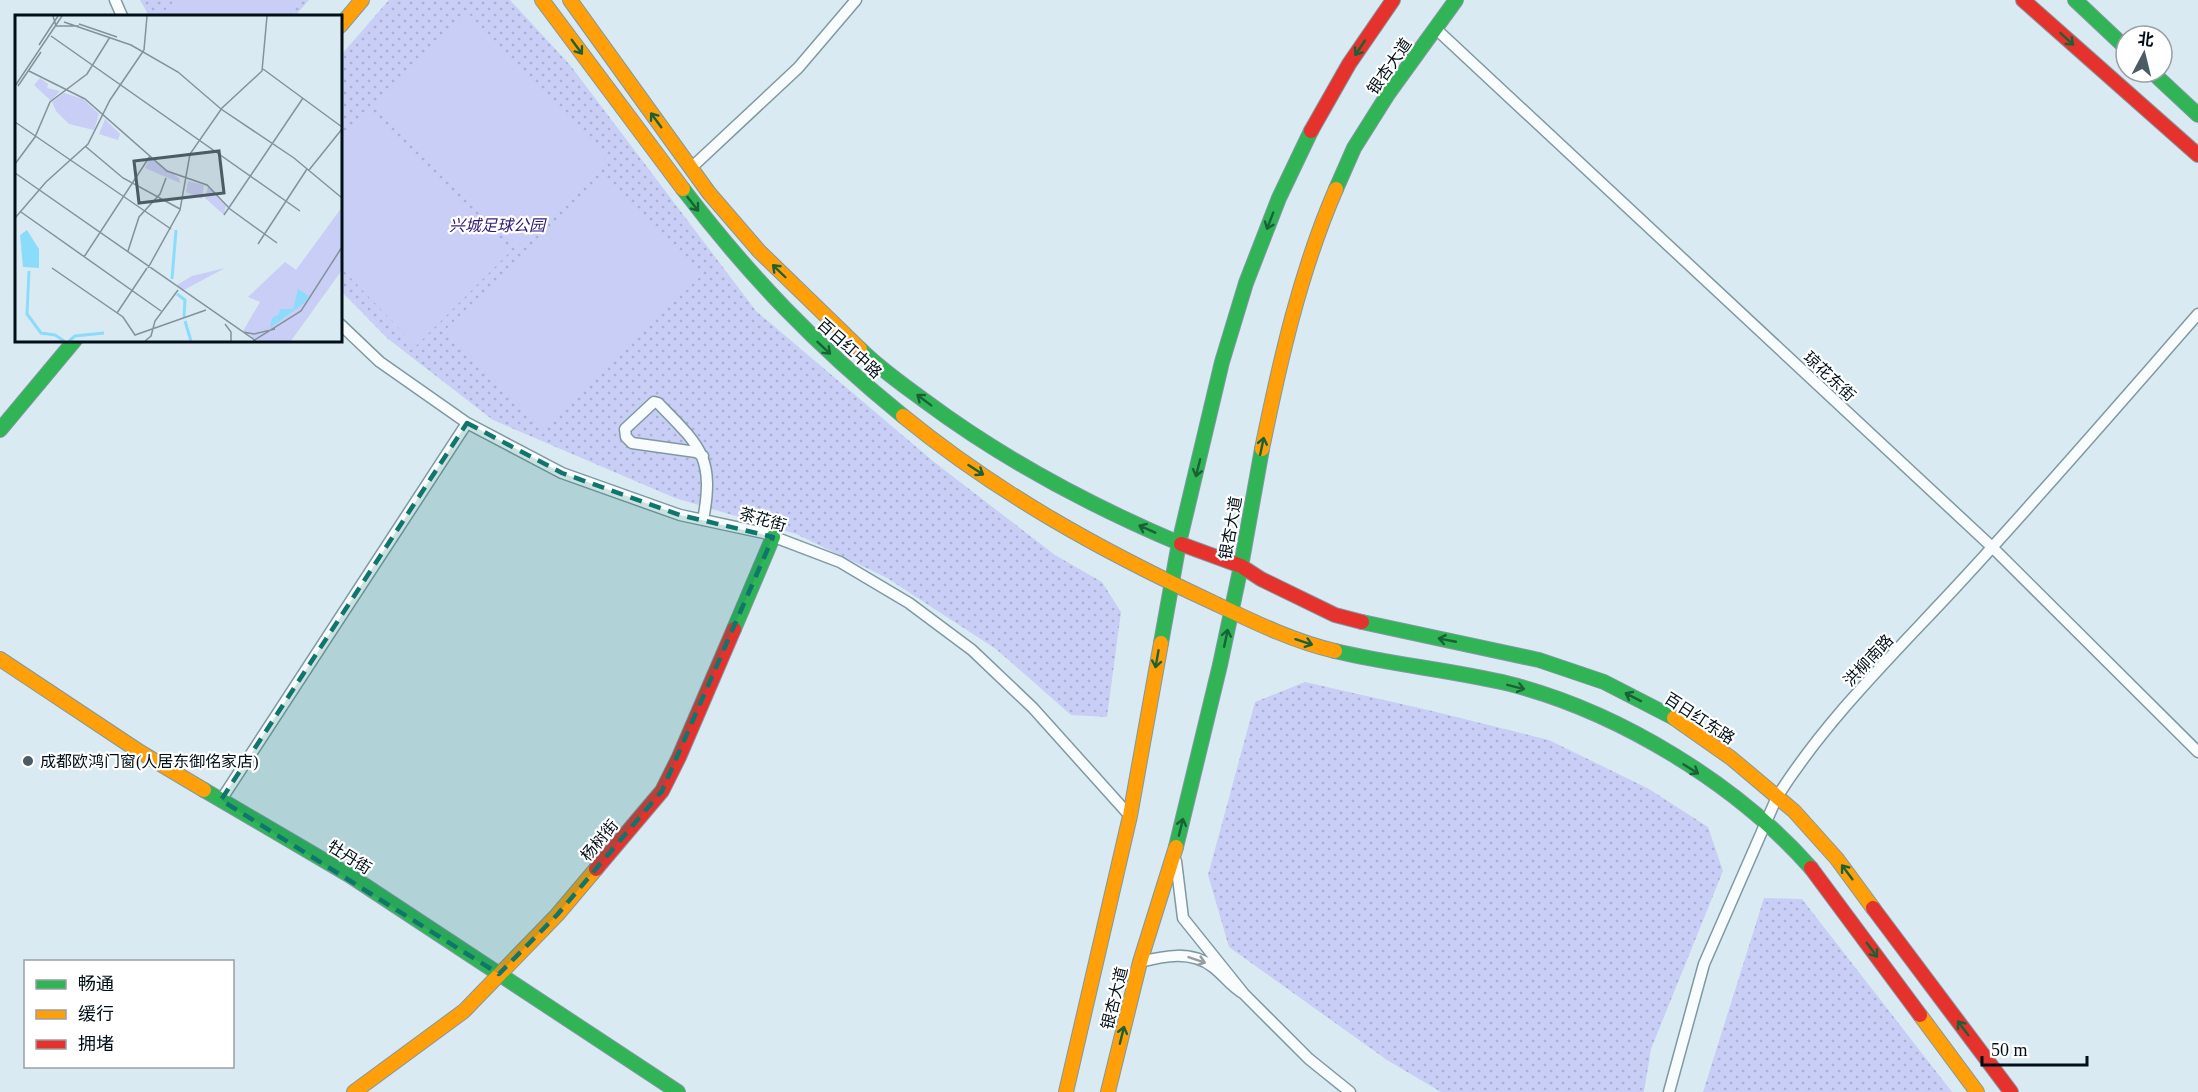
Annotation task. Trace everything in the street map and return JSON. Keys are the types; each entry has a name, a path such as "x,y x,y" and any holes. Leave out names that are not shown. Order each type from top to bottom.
{"street":[{"path":"116,0 122,15"},
{"path":"342,24 362,0"},
{"name":"百日红中路","path":"542,0 711,227 761,285 826,349 896,410 953,455 1072,532 1231,612"},
{"name":"百日红中路","path":"570,0 709,193 759,251 875,364 971,435 1096,506 1179,543 1240,566"},
{"path":"691,168 798,68 856,0"},
{"name":"银杏大道","path":"1066,1092 1130,816 1179,543 1222,362 1246,283 1279,198 1312,130 1349,64 1393,0"},
{"name":"银杏大道","path":"1108,1092 1140,962 1175,853 1231,612 1278,372 1305,272 1327,210 1354,148 1388,94 1456,0"},
{"path":"2023,0 2198,155"},
{"path":"2075,0 2114,37"},
{"name":"琼花东街","path":"1435,28 1992,547 2198,752"},
{"path":"2165,84 2198,115"},
{"name":"洪柳南路","path":"1669,1092 1704,964 1777,797 1826,728 1992,547 2198,314"},
{"name":"茶花街","path":"342,326 380,362 467,423 562,473 680,515 773,537 840,562 909,603 972,650 1033,708 1130,816"},
{"path":"0,430 73,342"},
{"path":"703,456 696,452 632,443 626,436 626,429 654,402 658,403 693,438 703,456 708,492 703,520"},
{"path":"221,800 467,423"},
{"path":"673,448 682,441 684,435 682,427"},
{"name":"杨树街","path":"354,1092 464,1011 557,915 662,791 679,757 773,537"},
{"name":"百日红东路","path":"1240,566 1261,579 1335,615 1390,629 1539,660 1604,682 1680,721 1731,758 1794,811 1837,859 2011,1092"},
{"path":"1231,612 1269,630 1326,649 1481,678 1536,692 1639,736 1723,789 1792,848 1834,899 1977,1092"},
{"name":"牡丹街","path":"0,659 140,752 349,875 678,1092"},
{"path":"1175,853 1184,918 1244,994 1309,1059 1350,1092"},
{"path":"1140,962 1164,956 1198,959 1213,967 1231,986 1244,994"}],"highlighted area":[{"path":"467,423 562,473 680,515 773,537 662,791 557,915 499,974 221,800"}],"green space":[{"path":"140,0 309,0 296,15 148,15"},
{"path":"175,0 298,0 283,15 160,15"},
{"name":"兴城足球公园","path":"389,0 510,0 570,65 756,311 934,462 1055,555 1102,582 1121,612 1107,717 1071,715 996,649 887,578 796,534 675,498 493,420 387,338 342,292 342,54"},
{"path":"468,13 607,157 515,249 374,104"},
{"path":"369,109 509,253 416,346 342,269 342,136"},
{"path":"604,175 702,275 544,427 446,329"},
{"path":"1305,682 1549,740 1649,789 1708,827 1723,871 1651,1049 1644,1092 1441,1092 1387,1060 1229,947 1208,875 1255,702"},
{"path":"1764,898 1802,899 1952,1092 1703,1092"}],"traffic: fast":[{"path":"1336,189 1354,148 1388,94 1456,0"},
{"path":"2075,0 2114,37"},
{"path":"2165,84 2198,115"},
{"path":"1161,643 1179,543 1222,362 1246,283 1279,198 1311,131"},
{"path":"683,189 759,281 813,337 903,416"},
{"path":"0,430 73,342"},
{"path":"860,349 883,370 925,401 1017,462 1114,514 1181,544"},
{"path":"1176,847 1220,665 1262,449"},
{"path":"734,629 773,537"},
{"path":"1362,622 1539,660 1604,682 1674,718"},
{"path":"1335,651 1510,684 1551,696 1593,713 1634,732 1712,780 1781,837 1811,868"},
{"path":"204,790 349,875 678,1092"}],"traffic: slow":[{"path":"342,24 362,0"},
{"path":"542,0 683,189"},
{"path":"570,0 709,193 759,251 860,349"},
{"path":"1262,449 1284,350 1302,285 1323,220 1336,189"},
{"path":"903,416 975,470 1091,541 1171,583 1257,623 1303,642 1335,651"},
{"path":"1066,1092 1130,816 1161,643"},
{"path":"0,659 140,752 204,790"},
{"path":"1674,718 1731,758 1794,811 1837,859 1873,908"},
{"path":"1108,1092 1140,962 1176,847"},
{"path":"354,1092 464,1011 557,915 596,869"},
{"path":"1920,1015 1977,1092"}],"traffic: jam":[{"path":"1311,131 1349,64 1393,0"},
{"path":"2023,0 2198,155"},
{"path":"1181,544 1241,566 1261,579 1335,615 1362,622"},
{"path":"596,869 662,791 734,629"},
{"path":"1811,868 1920,1015"},
{"path":"1873,908 2011,1092"}],"place":[{"name":"成都欧鸿门窗(人居东御佲家店)","path":"28,761"}]}
